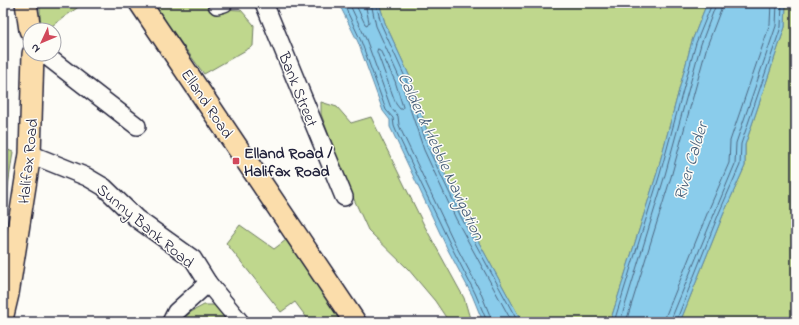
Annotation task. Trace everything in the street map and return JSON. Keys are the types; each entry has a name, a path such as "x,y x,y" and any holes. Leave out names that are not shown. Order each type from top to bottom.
{"main road":[{"path":"26,3 29,22"},
{"path":"33,3 34,22"},
{"name":"Elland Road","path":"140,3 355,322"},
{"name":"Halifax Road","path":"3,315 9,287 30,154 33,62"}],"street":[{"name":"Bank Street","path":"264,3 344,197"},
{"path":"54,62 137,126"},
{"name":"Sunny Bank Road","path":"30,154 87,178 104,188 137,219 193,260 208,283 240,322"},
{"path":"171,322 176,312 208,283"}],"green space":[{"path":"40,3 84,3 57,22 40,22"},
{"path":"152,3 217,3 222,9 241,10 254,25 253,46 204,74"},
{"path":"379,3 707,3 692,41 657,173 610,322 522,322 464,215 432,146 409,75 385,23"},
{"path":"786,3 796,3 796,322 680,322 723,215 745,166 745,145 785,27"},
{"path":"321,102 337,107 351,123 371,117 424,225 464,298 471,322 449,322 435,301 408,269 368,230 347,184 321,114"},
{"path":"3,148 13,152 3,220"},
{"path":"240,225 274,249 286,240 342,322 310,322 295,302 281,312 226,243"},
{"path":"204,305 216,305 235,322 180,322 191,312"}],"water":[{"path":"340,3 379,3 385,23 409,75 432,146 464,215 522,322 483,322 472,295 447,248 390,127 390,120 383,111 358,42"},
{"name":"River Calder","path":"707,3 786,3 785,27 745,145 745,166 723,215 680,322 610,322 657,173 692,41"}],"place":[{"name":"Elland Road / Halifax Road","path":"236,161"}],"water label":[{"name":"Calder & Hebble Navigation","path":"442,156"}]}
